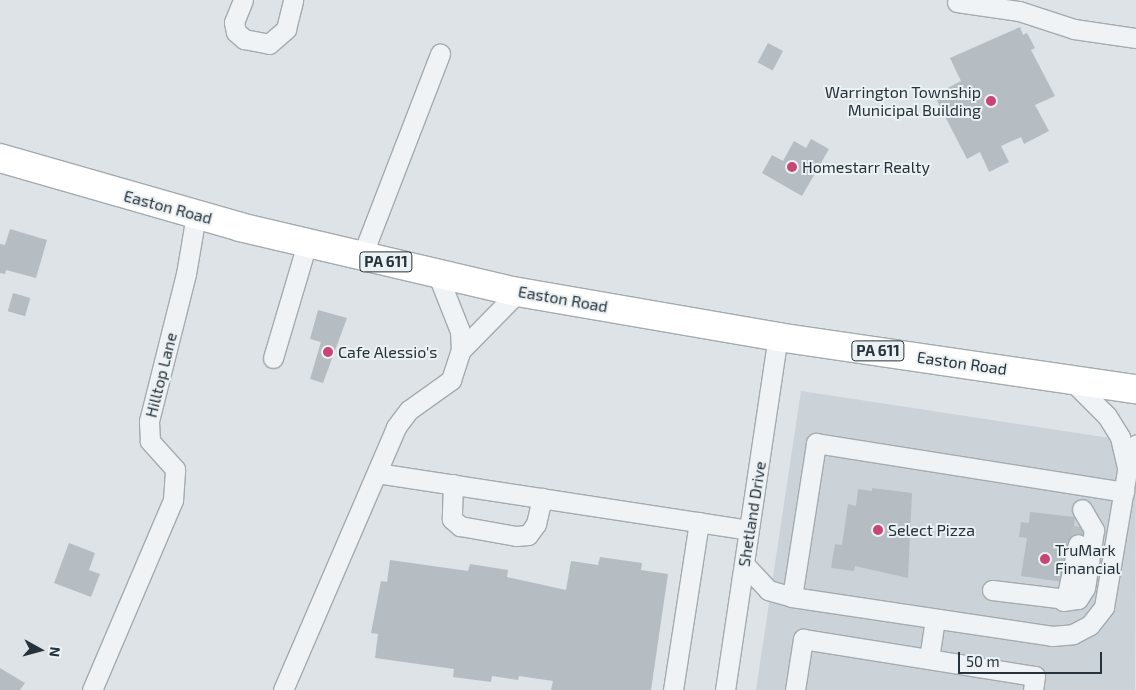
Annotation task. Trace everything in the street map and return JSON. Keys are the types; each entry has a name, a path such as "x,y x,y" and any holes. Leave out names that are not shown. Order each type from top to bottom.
{"highway":[{"name":"Easton Road","path":"0,158 196,215 518,292 778,337 1136,388"}],"street":[{"path":"243,0 234,22 236,32 244,39 269,44 286,29 293,0"},
{"path":"957,2 1019,10 1074,29 1136,38"},
{"path":"362,256 440,54"},
{"name":"Hilltop Lane","path":"92,690 173,500 177,481 175,469 150,441 149,421 186,274 196,215"},
{"path":"273,358 307,243"},
{"path":"283,690 396,427 409,410 451,380 461,350 460,330 437,274"},
{"path":"461,350 518,292"},
{"name":"Shetland Drive","path":"725,690 778,337"},
{"path":"1070,379 1107,416 1120,436 1127,471"},
{"path":"792,597 816,444 1124,492"},
{"path":"744,564 768,590 792,597 1052,636 1082,630 1096,619 1109,592 1127,471 1136,445"},
{"path":"376,473 749,530"},
{"path":"453,484 452,519 460,526 516,536 528,535 536,524 542,498"},
{"path":"1062,601 1070,593 1080,527 1083,486"},
{"path":"673,690 699,522"},
{"path":"992,590 1062,601 1078,599 1085,588 1094,530 1080,527"},
{"path":"929,659 935,619"},
{"path":"795,690 803,639 1035,676 1033,690"}],"shaded area":[{"path":"801,391 1136,442 1135,690 756,690"}],"building":[{"name":"Warrington Township Municipal Building","path":"1020,27 1023,35 1027,33 1035,48 1031,50 1055,96 1035,105 1049,131 1024,144 1021,137 1001,146 1009,162 989,172 980,152 967,159 934,95 961,81 950,58"},
{"path":"768,43 783,51 773,70 758,62"},
{"name":"Homestarr Realty","path":"811,139 829,149 802,196 762,173 772,155 783,161 794,141 806,148"},
{"path":"10,229 47,240 36,278 6,270 5,274 0,273 0,244 5,245"},
{"path":"13,293 30,298 25,316 8,311"},
{"name":"Cafe Alessio's","path":"318,310 347,318 323,383 310,379 321,342 310,339"},
{"name":"Select Pizza","path":"872,488 912,493 908,578 855,566 854,571 831,568 835,544 842,545 848,504 856,506 858,489 872,491"},
{"name":"TruMark Financial","path":"1030,512 1075,517 1074,526 1090,528 1087,545 1068,542 1063,582 1021,576 1027,538 1019,537 1021,522 1029,523"},
{"path":"69,543 95,553 89,570 100,574 91,597 54,583"},
{"path":"600,557 642,563 641,570 668,574 651,690 551,690 553,681 519,676 518,680 492,676 491,682 453,677 454,669 375,658 378,634 371,633 381,581 387,582 390,560 468,571 470,564 508,570 507,577 566,590 571,561 598,565"},
{"path":"0,668 25,683 20,690 0,690"}],"tunnel":[{"path":"1078,544 1081,527"}],"place":[{"name":"Warrington Township Municipal Building","path":"991,101"},
{"name":"Homestarr Realty","path":"792,167"},
{"name":"Cafe Alessio's","path":"328,352"},
{"name":"Select Pizza","path":"878,530"},
{"name":"TruMark Financial","path":"1045,559"}]}
